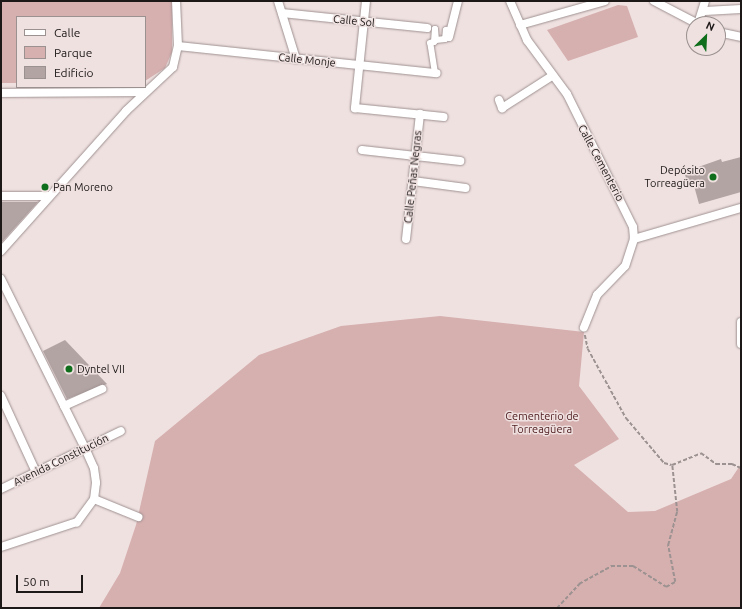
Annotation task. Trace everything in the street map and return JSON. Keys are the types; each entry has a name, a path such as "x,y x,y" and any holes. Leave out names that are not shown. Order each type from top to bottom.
{"street":[{"path":"1,251 49,196 145,92 170,70 178,46 176,1"},
{"path":"278,1 296,59"},
{"path":"366,1 355,108 444,117"},
{"path":"449,37 458,1"},
{"name":"Calle Cementerio","path":"510,1 520,25 552,76 567,94 624,205 634,239"},
{"path":"520,25 605,1"},
{"path":"654,1 686,18"},
{"path":"702,16 705,11 705,1"},
{"path":"705,11 741,9"},
{"name":"Calle Sol","path":"282,13 427,28"},
{"path":"436,73 430,42 434,42 435,29 436,40 445,39 446,30 449,37"},
{"path":"726,34 741,37"},
{"name":"Calle Monje","path":"178,46 436,73"},
{"path":"499,100 502,108 552,76"},
{"path":"1,93 145,92"},
{"name":"Calle Peñas Negras","path":"406,239 420,114"},
{"path":"362,150 460,161"},
{"path":"413,181 466,188"},
{"path":"1,196 49,196"},
{"path":"584,327 597,295 625,266 634,239 741,208"},
{"path":"1,279 94,468 94,499 77,522 1,547"},
{"path":"741,322 741,344"},
{"path":"64,406 102,389"},
{"path":"1,396 36,472"},
{"name":"Avenida Constitución","path":"1,489 121,431"},
{"path":"94,499 138,517"}],"path":[{"path":"584,327 588,349 626,418 655,455 664,463 672,465 701,453 716,464 732,464 741,468"},
{"path":"557,608 578,584 611,566 633,566 666,587 675,582 668,545 677,512 672,465"}],"green space":[{"path":"1,1 172,1 172,52 165,68 146,80 146,16 16,16 16,83 1,83"},
{"path":"618,5 627,6 638,37 568,61 547,30"},
{"name":"Cementerio de Torreagüera","path":"440,316 584,332 579,386 619,439 574,465 628,512 655,511 731,479 741,464 741,608 99,608 120,573 136,525 155,441 259,355 341,326"}],"building":[{"name":"Depósito Torreagüera","path":"741,157 741,192 699,204 693,182 688,184 684,172 721,159 722,162"},
{"path":"1,202 38,202 1,243"},
{"name":"Dyntel VII","path":"65,340 107,384 67,399 43,351"}],"place":[{"name":"Depósito Torreagüera","path":"713,177"},
{"name":"Pan Moreno","path":"45,187"},
{"name":"Dyntel VII","path":"69,369"}]}
